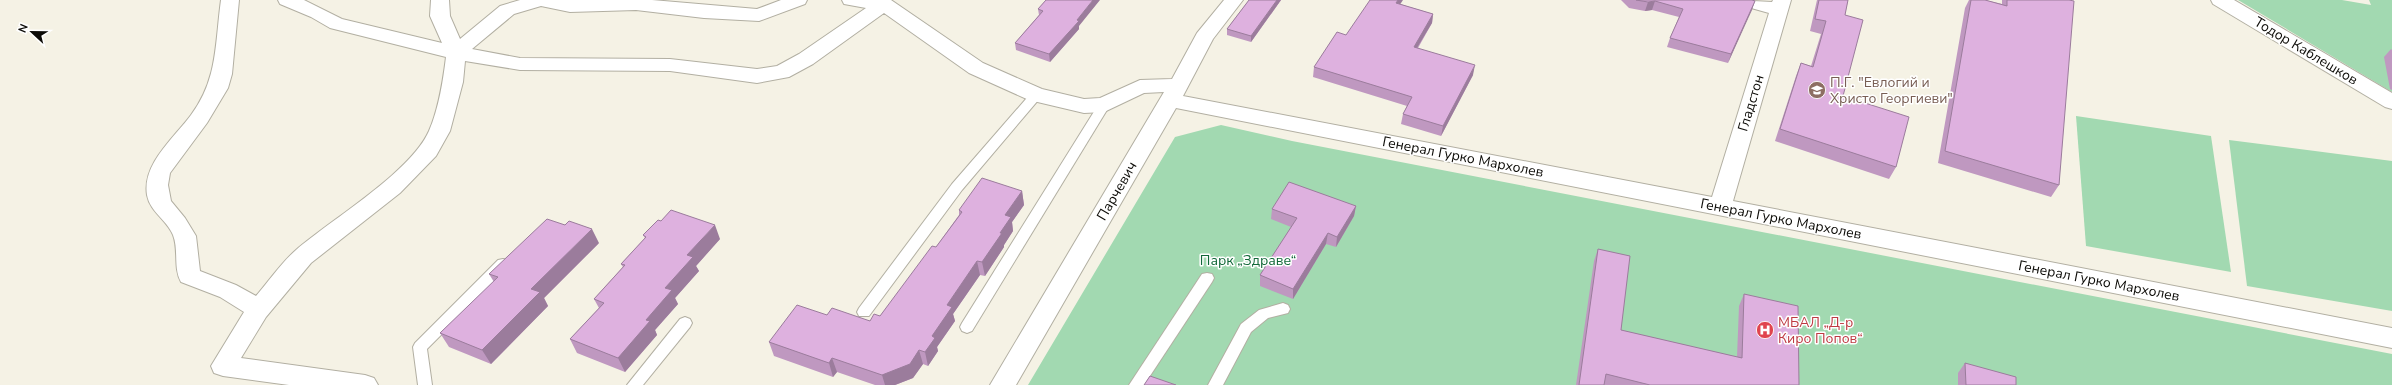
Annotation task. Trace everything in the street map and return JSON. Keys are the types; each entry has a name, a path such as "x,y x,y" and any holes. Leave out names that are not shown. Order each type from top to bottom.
{"street":[{"path":"230,0 223,61 224,68 218,88 210,104 159,172 157,184 161,208 184,234 189,276 199,283 222,288 241,297 258,310"},
{"path":"287,0 337,24 456,53 520,64 670,65 757,76 771,75 782,72 806,58 883,2"},
{"path":"365,385 223,366 258,310 303,256 392,187 428,151 440,131 447,109 456,53 440,16 440,0"},
{"path":"456,53 507,10 540,0 570,6 636,4 704,12 759,15 798,0"},
{"path":"851,0 883,2 976,68 1036,95 1084,106 1104,105"},
{"name":"Парчевич","path":"1003,385 1174,93 1204,37 1234,0"},
{"path":"1744,0 1780,5"},
{"name":"Тодор Каблешков","path":"2220,0 2392,102"},
{"name":"Гладстон","path":"1720,207 1780,5"},
{"name":"Генерал Гурко Мархолев","path":"1104,105 1140,87 1158,85 1174,93 1720,207 2392,338"}],"lane":[{"path":"864,312 957,187 1036,95"},
{"path":"967,327 1104,105"},
{"path":"425,385 420,347 514,254"},
{"path":"1136,385 1207,278"},
{"path":"1215,385 1246,328 1264,314 1283,309"},
{"path":"634,385 685,323"}],"green space":[{"path":"2238,0 2342,0 2371,5 2369,0 2392,0 2392,92"},
{"path":"2076,116 2211,136 2231,272 2086,246"},
{"name":"Парк „Здраве“","path":"1221,125 1292,141 2392,354 2392,385 1028,385 1175,137"},
{"path":"2229,140 2392,161 2392,311 2247,286"}],"building":[{"path":"1046,0 1093,0 1077,20 1079,21 1049,54 1015,43 1043,11 1038,9"},
{"path":"1249,0 1277,0 1251,36 1227,29"},
{"path":"1370,0 1398,0 1396,3 1433,14 1414,47 1475,65 1443,126 1403,114 1412,97 1314,67 1337,32 1346,35"},
{"path":"1636,0 1755,1 1731,54 1670,38 1683,9 1655,1 1648,2"},
{"name":"П.Г. \"Евлогий и Христо Георгиеви\"","path":"1819,0 1848,0 1845,15 1863,20 1843,96 1909,117 1896,167 1780,129 1801,63 1813,67 1826,21 1815,19"},
{"path":"1971,0 1985,0 2007,6 2007,0 2074,1 2059,185 1945,151"},
{"path":"982,178 1022,191 1005,215 1011,217 1000,233 1002,233 982,262 977,261 947,305 952,307 932,336 935,338 925,352 919,350 910,364 882,375 832,358 829,363 769,342 797,305 827,315 832,308 870,321 874,314 880,316 932,246 936,247 962,212 959,210"},
{"path":"1289,182 1356,206 1337,237 1328,233 1293,289 1260,275 1297,218 1272,209"},
{"path":"671,210 715,225 687,255 693,257 665,288 672,290 646,320 650,321 618,358 570,339 604,303 594,299 625,265 621,264 646,237 643,235 658,220 661,221"},
{"path":"547,219 565,225 569,221 592,229 531,289 540,292 482,350 440,333 498,277 489,274"},
{"name":"МБАЛ „Д-р Киро Попов“","path":"1598,249 1630,256 1621,330 1742,358 1744,294 1798,306 1799,385 1650,385 1606,374 1604,385 1579,385"},
{"path":"1965,363 2016,377 2016,385 1966,385"},
{"path":"1150,376 1176,385 1144,385"}],"place":[{"name":"П.Г. \"Евлогий и Христо Георгиеви\"","path":"1817,90"},
{"name":"МБАЛ „Д-р Киро Попов“","path":"1765,330"}]}
